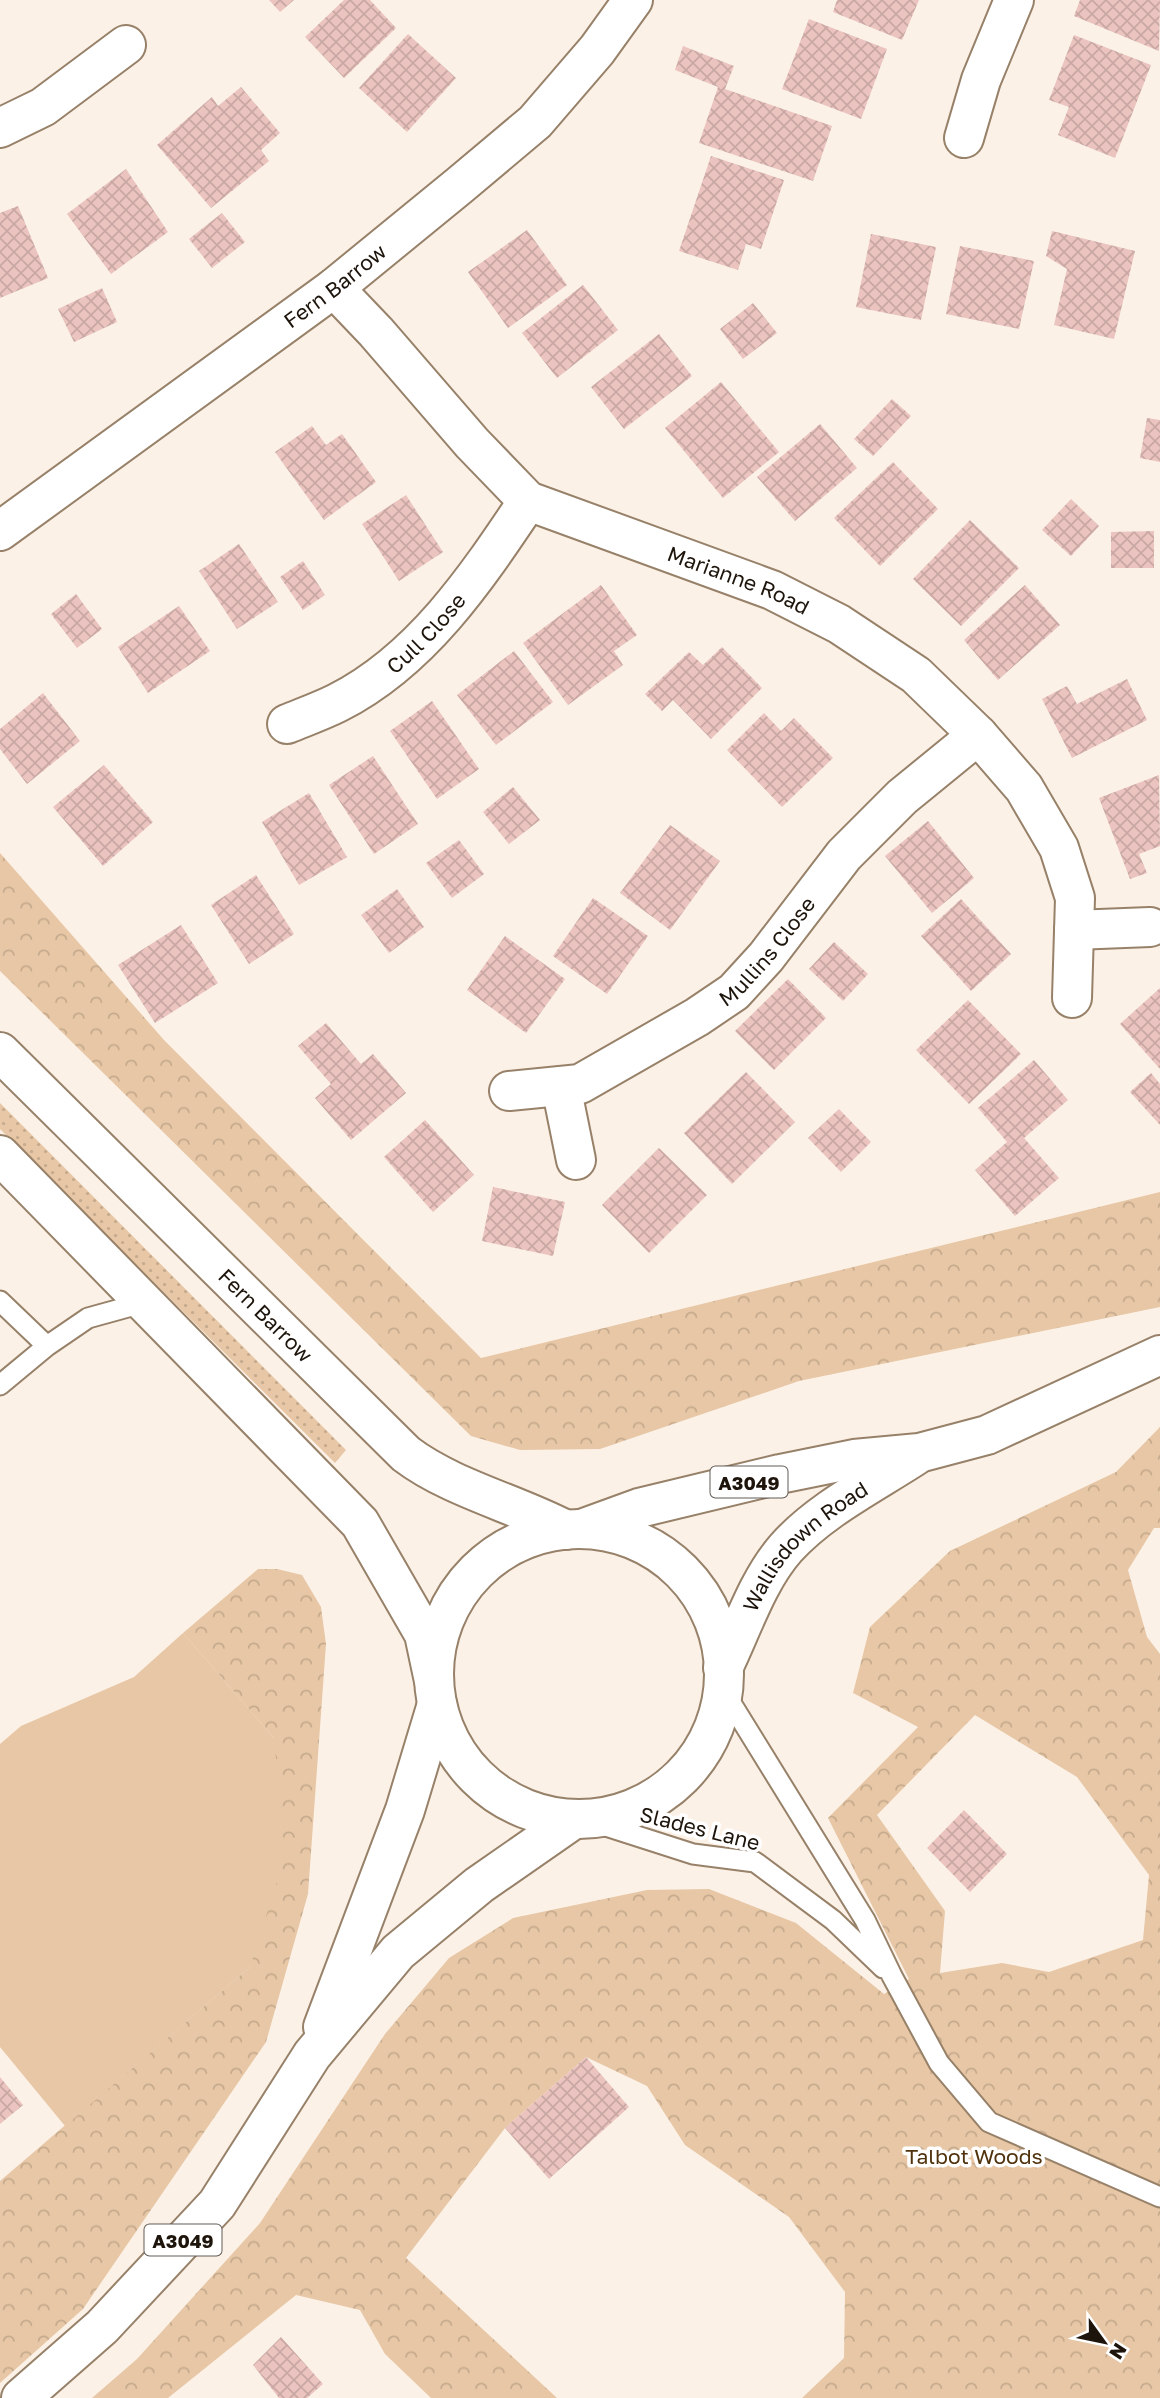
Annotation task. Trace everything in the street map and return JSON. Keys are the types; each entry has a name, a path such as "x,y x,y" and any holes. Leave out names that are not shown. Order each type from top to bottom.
{"street":[{"name":"Fern Barrow","path":"0,531 334,288 535,122 597,50 634,0"},
{"path":"964,138 981,80 1014,0"},
{"path":"0,128 43,107 126,45"},
{"name":"Marianne Road","path":"334,288 376,332 472,443 528,501 772,590 839,624 916,675 978,735 1024,788 1059,848 1075,898 1073,998"},
{"name":"Cull Close","path":"287,724 339,702 383,672 430,633 480,573 528,501"},
{"name":"Mullins Close","path":"509,1091 580,1084 697,1017 734,992 766,957 844,855 902,797 978,735"},
{"path":"1074,930 1150,927"},
{"name":"Fern Barrow","path":"0,1052 406,1454 439,1477 574,1529"},
{"path":"561,1086 576,1160"},
{"path":"0,1155 360,1524 405,1597 424,1634 435,1692 452,1745 482,1782 525,1809 579,1819"},
{"name":"Wallisdown Road","path":"574,1529 639,1508 780,1474 854,1460 919,1453 987,1435 1160,1355"},
{"name":"Wallisdown Road","path":"579,1819 629,1810 668,1789 687,1771 710,1735 723,1679 764,1581 786,1548 815,1522 919,1453"},
{"path":"435,1692 440,1632 454,1601 469,1579 485,1563 513,1545 539,1534 574,1529 618,1534 637,1541 679,1569 705,1602 714,1620 723,1679"},
{"name":"A3049","path":"312,2055 405,1810 435,1692"},
{"name":"A3049","path":"21,2398 102,2327 217,2204 312,2055 398,1952 439,1915 579,1819"}],"lane":[{"path":"0,1301 47,1346"},
{"path":"0,1385 47,1346 88,1318 146,1302"},
{"name":"Slades Lane","path":"723,1679 865,1920 891,1976 939,2063 989,2122 1160,2197"},
{"name":"Slades Lane","path":"579,1819 694,1854 755,1862 834,1920 891,1976"}],"green space":[{"path":"0,853 164,1040 481,1358 1160,1192 1160,1307 799,1381 600,1449 520,1450 471,1436 0,971"},
{"path":"0,1103 346,1450 335,1463 0,1129"},
{"name":"Talbot Woods","path":"1160,1427 1160,1528 1154,1528 1128,1570 1147,1637 1160,1654 1160,2398 802,2398 844,2358 845,2292 789,2217 685,2145 647,2086 586,2057 505,2128 406,2258 557,2398 431,2398 385,2354 360,2310 296,2295 168,2398 92,2398 137,2359 260,2223 385,2034 449,1958 513,1918 647,1890 709,1889 796,1923 884,1994 909,1979 828,1818 918,1727 853,1693 870,1627 950,1551 1116,1472","holes":["975,1715 1077,1777 1149,1875 1143,1940 1049,1972 1002,1963 940,1973 945,1911 877,1815"]},
{"path":"258,1569 277,1569 302,1575 321,1607 326,1644 308,1894 266,2042 83,2309 0,2383 0,2181 250,1967 274,1738 183,1633"},
{"path":"183,1633 274,1738 285,1857 250,1967 65,2126 0,2047 0,1744 21,1726 134,1677"}],"building":[{"path":"269,0 294,0 280,12"},
{"path":"344,0 370,0 396,28 344,78 305,37"},
{"path":"837,0 919,0 902,40 833,12"},
{"path":"1080,0 1160,0 1159,51 1074,16"},
{"path":"809,19 887,49 861,119 782,89"},
{"path":"408,34 456,78 407,132 359,88"},
{"path":"1074,35 1151,65 1115,158 1058,135 1069,107 1049,100"},
{"path":"683,46 734,66 725,89 832,126 813,181 699,143 718,87 675,70"},
{"path":"241,87 280,133 261,150 269,161 211,208 157,145 212,97 218,106"},
{"path":"711,156 784,180 761,249 746,244 738,270 679,251"},
{"path":"126,169 168,232 111,274 67,214"},
{"path":"18,206 48,278 0,298 0,213"},
{"path":"222,213 245,242 212,268 189,239"},
{"path":"527,230 567,285 508,328 468,272"},
{"path":"1052,231 1135,251 1114,339 1054,325 1067,269 1046,256"},
{"path":"871,234 936,247 921,320 856,307"},
{"path":"960,246 1034,261 1019,329 946,314"},
{"path":"583,285 618,330 557,378 522,333"},
{"path":"102,288 117,322 74,342 58,309"},
{"path":"753,303 777,333 743,359 720,329"},
{"path":"659,334 692,376 624,429 591,387"},
{"path":"721,382 779,452 723,498 665,428"},
{"path":"892,399 911,416 873,456 854,439"},
{"path":"1147,418 1160,420 1160,462 1140,458"},
{"path":"820,424 857,468 795,521 757,477"},
{"path":"312,426 326,445 342,434 376,482 324,520 275,452"},
{"path":"893,462 938,509 880,566 834,518"},
{"path":"406,495 443,552 399,581 362,524"},
{"path":"1071,499 1099,526 1071,556 1042,530"},
{"path":"970,520 1019,568 961,626 913,579"},
{"path":"1154,531 1154,568 1111,568 1111,532"},
{"path":"239,544 278,602 237,629 199,571"},
{"path":"303,561 325,595 303,610 280,577"},
{"path":"601,585 637,635 614,651 623,665 568,705 523,643"},
{"path":"1025,585 1060,625 998,680 964,640"},
{"path":"76,594 102,629 77,648 51,614"},
{"path":"179,606 210,651 148,693 118,647"},
{"path":"722,647 762,688 711,739 673,700 662,711 645,694 689,652 703,665"},
{"path":"514,651 553,702 496,745 457,695"},
{"path":"1127,679 1147,720 1072,758 1042,699 1067,686 1077,704"},
{"path":"43,693 80,741 27,784 0,749 0,729"},
{"path":"432,701 479,769 437,799 390,731"},
{"path":"764,713 781,731 794,718 833,758 782,807 727,750"},
{"path":"373,756 418,824 374,854 329,785"},
{"path":"104,765 153,822 103,866 53,807"},
{"path":"1159,775 1160,846 1139,854 1147,873 1130,879 1099,798"},
{"path":"513,787 540,820 509,844 483,812"},
{"path":"309,793 347,857 299,885 262,822"},
{"path":"928,821 974,878 932,913 885,856"},
{"path":"670,825 720,861 670,930 620,893"},
{"path":"459,840 484,874 452,898 426,863"},
{"path":"256,875 294,934 249,964 211,905"},
{"path":"397,889 424,927 389,953 361,915"},
{"path":"593,898 648,936 607,994 553,956"},
{"path":"961,899 1011,954 971,991 921,936"},
{"path":"181,925 218,983 155,1023 118,965"},
{"path":"505,936 565,979 526,1033 467,990"},
{"path":"834,942 868,974 843,1001 809,969"},
{"path":"788,979 826,1018 774,1070 735,1031"},
{"path":"1160,988 1160,1069 1120,1024"},
{"path":"968,1000 1021,1054 969,1104 916,1050"},
{"path":"326,1023 361,1064 373,1054 406,1093 351,1140 315,1098 331,1084 298,1046"},
{"path":"1034,1060 1068,1100 1024,1138 1059,1178 1015,1216 975,1170 1007,1142 978,1108"},
{"path":"746,1072 795,1122 732,1184 684,1133"},
{"path":"1151,1073 1160,1084 1160,1125 1130,1092"},
{"path":"839,1109 871,1142 841,1172 808,1138"},
{"path":"425,1120 474,1175 433,1212 384,1157"},
{"path":"659,1148 707,1195 649,1253 602,1205"},
{"path":"493,1187 565,1202 553,1256 482,1241"},
{"path":"964,1810 1007,1854 970,1892 927,1848"},
{"path":"586,2057 629,2107 549,2179 505,2128"},
{"path":"0,2077 23,2105 0,2124"},
{"path":"281,2337 323,2384 307,2398 279,2398 253,2365"}]}
